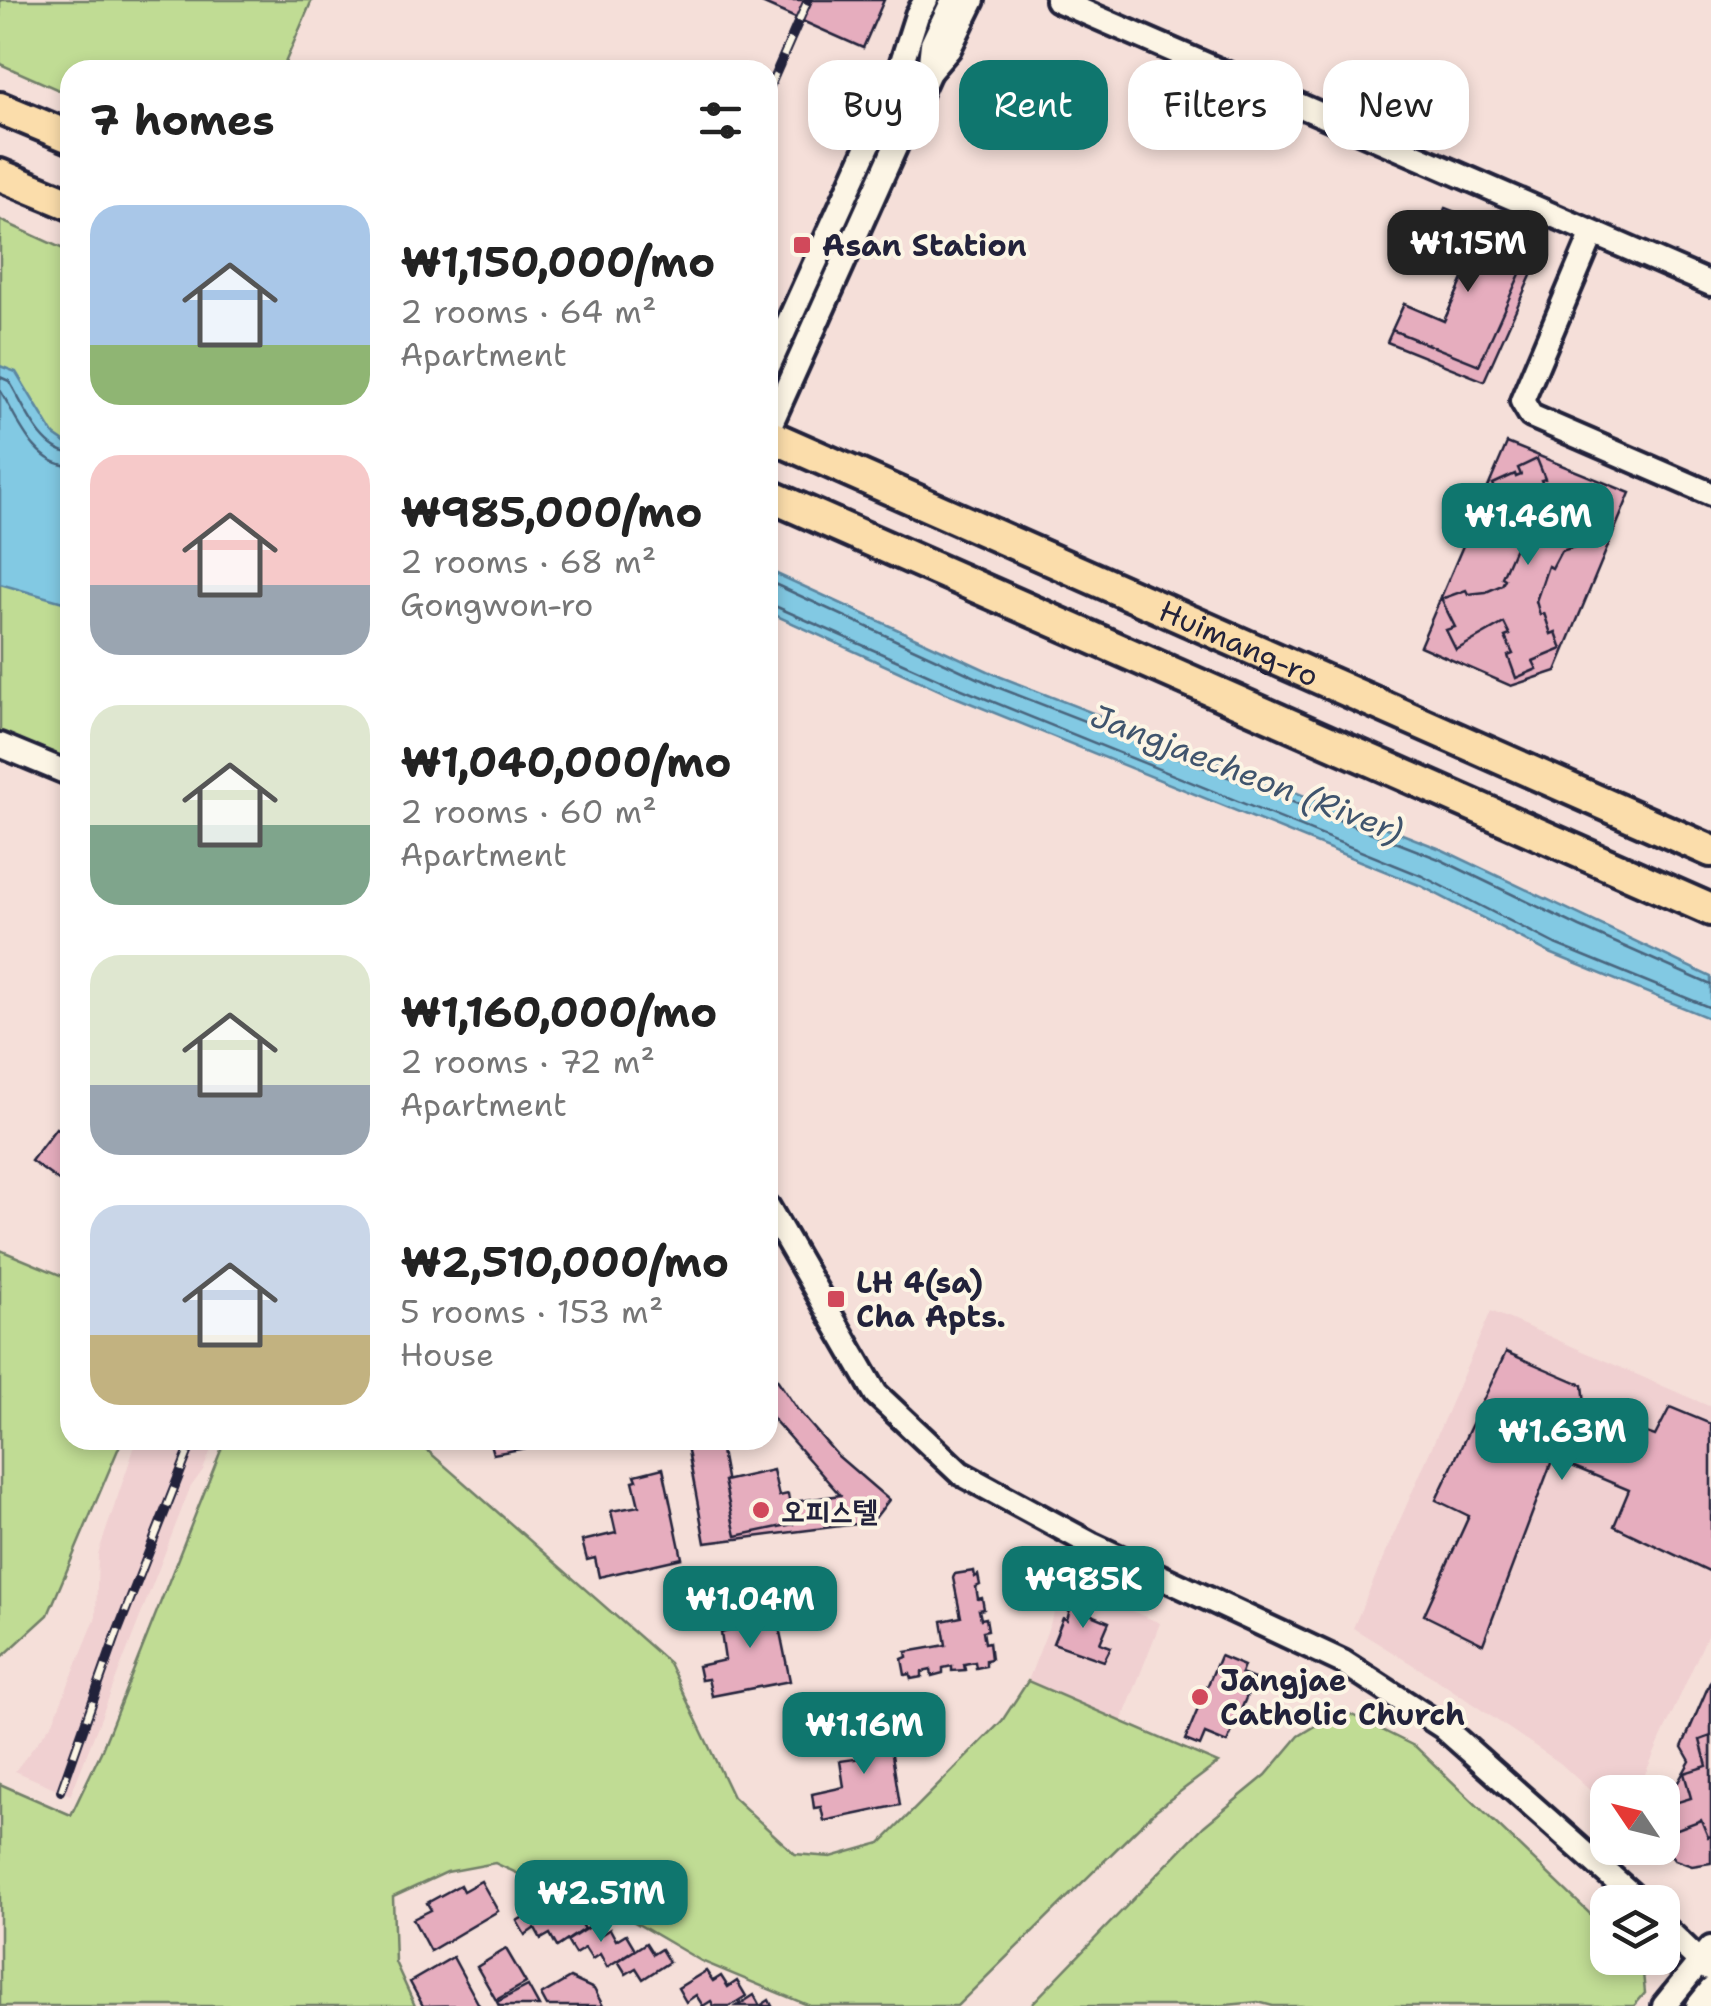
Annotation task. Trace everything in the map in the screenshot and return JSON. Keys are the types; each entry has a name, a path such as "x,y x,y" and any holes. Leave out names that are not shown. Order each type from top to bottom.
{"main road":[{"path":"0,108 60,133"},
{"path":"0,175 60,200"},
{"name":"Huimang-ro","path":"778,437 1711,851"},
{"name":"Huimang-ro","path":"778,499 1711,910"}],"street":[{"path":"930,60 932,44 952,0"},
{"path":"939,61 950,48 973,0"},
{"path":"1057,0 1711,284"},
{"path":"778,345 892,93 922,5"},
{"path":"778,411 894,150"},
{"path":"1592,235 1522,401 1532,416 1711,494"},
{"path":"0,745 60,770"},
{"path":"778,1224 876,1394 960,1473 1091,1544 1343,1662 1443,1726 1621,1885"},
{"path":"1664,2006 1707,1961 1680,1939"},
{"path":"1698,2006 1711,1990"}],"shaded area":[{"path":"1491,1311 1711,1407 1711,1627 1645,1775 1590,1775 1590,1790 1560,1763 1353,1628"},
{"path":"134,1450 211,1450 190,1488 71,1795 15,1771 53,1722 96,1617 98,1554"},
{"path":"1066,1583 1160,1623 1122,1721 1028,1681"}],"green space":[{"path":"0,0 312,0 286,60 60,60 60,91 0,64"},
{"path":"0,220 60,247 60,756 0,733"},
{"path":"0,1250 60,1275 60,1450 118,1450 48,1615 0,1659"},
{"path":"221,1450 427,1450 669,1663 733,1797 795,1854 831,1857 881,1843 1002,1721 1028,1681 1218,1763 1156,1810 957,2006 810,2006 701,1961 624,1916 581,1903 495,1863 447,1872 393,1897 395,1962 415,2006 0,2006 0,1784 71,1815 101,1752"},
{"path":"1342,1710 1416,1747 1590,1914 1590,1975 1643,1975 1645,1993 1634,2006 1273,2006 1258,2002 1215,2006 1030,2006 1204,1826 1266,1775 1299,1736"}],"water":[{"path":"0,366 16,372 60,439 60,601 0,584"},
{"path":"778,575 1001,677 1443,850 1711,977 1711,1019 1550,953 1419,885 948,694 778,617"}],"building":[{"path":"755,0 884,0 863,48"},
{"path":"1445,208 1531,241 1538,260 1484,381 1387,342 1404,304 1444,321 1470,264 1429,246"},
{"path":"1440,219 1529,254 1479,365 1392,330 1404,304 1444,321 1470,264 1429,246"},
{"path":"1507,443 1630,493 1556,671 1511,686 1420,646"},
{"path":"1537,459 1545,479 1541,480 1547,501 1557,512 1600,485 1609,506 1601,510 1611,537 1589,547 1588,543 1561,551 1552,568 1548,566 1536,601 1540,615 1544,613 1551,634 1556,632 1562,649 1533,661 1537,669 1516,678 1508,656 1513,654 1505,637 1510,635 1504,623 1456,650 1446,630 1455,627 1441,599 1466,590 1468,594 1486,592 1502,585 1502,577 1522,539 1493,484 1521,475 1518,468"},
{"path":"56,1128 60,1131 60,1182 31,1161"},
{"path":"1506,1352 1583,1385 1586,1412 1655,1436 1670,1407 1711,1424 1711,1572 1614,1526 1629,1490 1553,1458 1483,1644 1424,1615 1469,1516 1436,1500"},
{"path":"778,1381 838,1456 889,1500 872,1522 705,1543 688,1450 721,1450 732,1511 840,1495 778,1424"},
{"path":"663,1468 682,1558 599,1577 595,1558 587,1560 582,1541 616,1533 611,1511 639,1506 635,1475"},
{"name":"오피스텔","path":"773,1470 779,1496 788,1494 793,1524 736,1536 724,1481"},
{"path":"974,1571 980,1585 976,1587 978,1599 982,1598 984,1609 979,1610 981,1619 986,1618 988,1630 983,1631 991,1659 986,1660 986,1666 976,1668 975,1662 964,1664 965,1670 952,1671 952,1666 943,1668 943,1673 932,1676 931,1670 911,1679 910,1674 905,1675 902,1659 907,1657 906,1652 946,1645 942,1621 961,1617 953,1578 955,1574"},
{"path":"772,1592 790,1681 712,1696 708,1679 701,1680 698,1666 725,1660 721,1633 746,1626 741,1604 745,1604 744,1597"},
{"path":"1074,1595 1091,1603 1087,1613 1109,1622 1100,1643 1111,1647 1104,1661 1053,1643 1063,1618 1067,1620"},
{"path":"1220,1656 1244,1666 1241,1674 1254,1679 1227,1743 1205,1734 1200,1746 1185,1740"},
{"path":"1711,1680 1711,1863 1692,1866 1680,1862 1680,1778 1690,1761 1682,1747"},
{"path":"886,1717 900,1805 824,1821 821,1807 814,1808 812,1794 844,1787 840,1761 862,1758 858,1723"},
{"path":"1711,1736 1708,1837 1701,1820 1680,1828 1680,1801 1691,1798 1684,1773 1707,1766 1700,1740"},
{"path":"481,1881 498,1911 430,1951 413,1919 431,1910 427,1903 460,1885 463,1891"},
{"path":"545,1904 551,1914 560,1909 566,1920 575,1914 584,1929 557,1947 550,1934 541,1939 535,1928 525,1935 517,1921"},
{"path":"595,1923 602,1934 610,1929 616,1940 626,1934 635,1949 607,1967 600,1954 592,1959 585,1948 575,1954 567,1941"},
{"path":"646,1943 653,1954 661,1949 669,1962 643,1979 636,1968 626,1974 618,1961"},
{"path":"506,1949 526,1983 496,2000 477,1967"},
{"path":"453,1957 479,2005 423,2006 410,1982"},
{"path":"706,1971 713,1981 721,1976 728,1987 737,1981 746,1996 730,2006 714,2006 711,2001 703,2006 696,1995 686,2002 678,1988"},
{"path":"570,1978 594,1989 603,2006 547,2006 541,1995"},
{"path":"528,1986 539,2006 499,2006 497,2002"},
{"path":"754,1995 760,2006 737,2006"}],"railway":[{"path":"778,68 808,0"},
{"path":"61,1791 117,1633 189,1450"}],"place":[{"name":"Asan Station","path":"802,245"},
{"name":"LH 4(sa) Cha Apts.","path":"836,1299"},
{"name":"오피스텔","path":"761,1510"},
{"name":"Jangjae Catholic Church","path":"1200,1697"}],"water label":[{"name":"Jangjaecheon (River)","path":"1247,773"}]}
